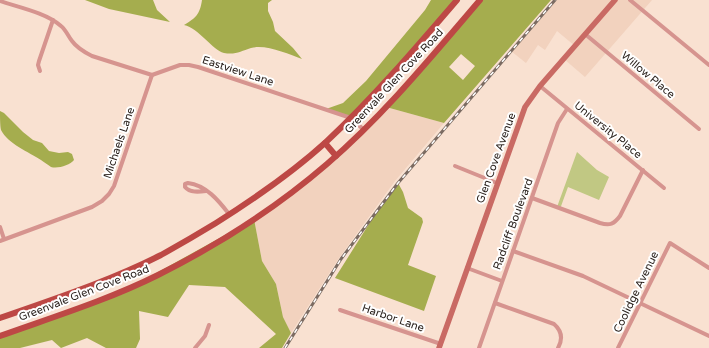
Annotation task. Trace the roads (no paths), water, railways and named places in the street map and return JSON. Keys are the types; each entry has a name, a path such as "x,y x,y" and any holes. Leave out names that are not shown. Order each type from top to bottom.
{"main road":[{"name":"Greenvale Glen Cove Road","path":"0,318 77,291 161,255 229,214 282,178 325,143 351,118 385,83 457,0"},
{"name":"Greenvale Glen Cove Road","path":"0,336 131,288 186,260 280,202 336,156 364,130 398,94 480,0"},
{"name":"Glen Cove Avenue","path":"440,346 522,113 540,86 615,0"},
{"path":"325,143 336,156"}],"street":[{"path":"630,0 709,65"},
{"path":"0,1 53,20 60,25 76,45 84,52 152,75"},
{"path":"40,70 38,65 39,61 53,20"},
{"name":"Willow Place","path":"585,34 699,129"},
{"name":"Eastview Lane","path":"152,75 180,65 194,66 351,118 364,130"},
{"name":"Michaels Lane","path":"2,240 92,207 102,201 109,194 118,177 152,75"},
{"name":"University Place","path":"540,86 664,188"},
{"name":"Radcliff Boulevard","path":"479,348 558,123 567,108"},
{"path":"456,166 497,183"},
{"path":"532,198 600,223 610,225 616,222 620,216 643,170"},
{"path":"206,191 215,198 229,214"},
{"path":"0,227 2,240"},
{"name":"Coolidge Avenue","path":"618,348 670,243 709,268"},
{"path":"513,251 584,276 709,336"},
{"path":"467,268 502,281"},
{"path":"495,303 554,324 559,329 561,336 561,342 558,348"},
{"name":"Harbor Lane","path":"340,310 440,346"},
{"path":"196,348 205,336 209,325"}],"railway":[{"path":"285,348 341,259 398,183 555,0"}]}
